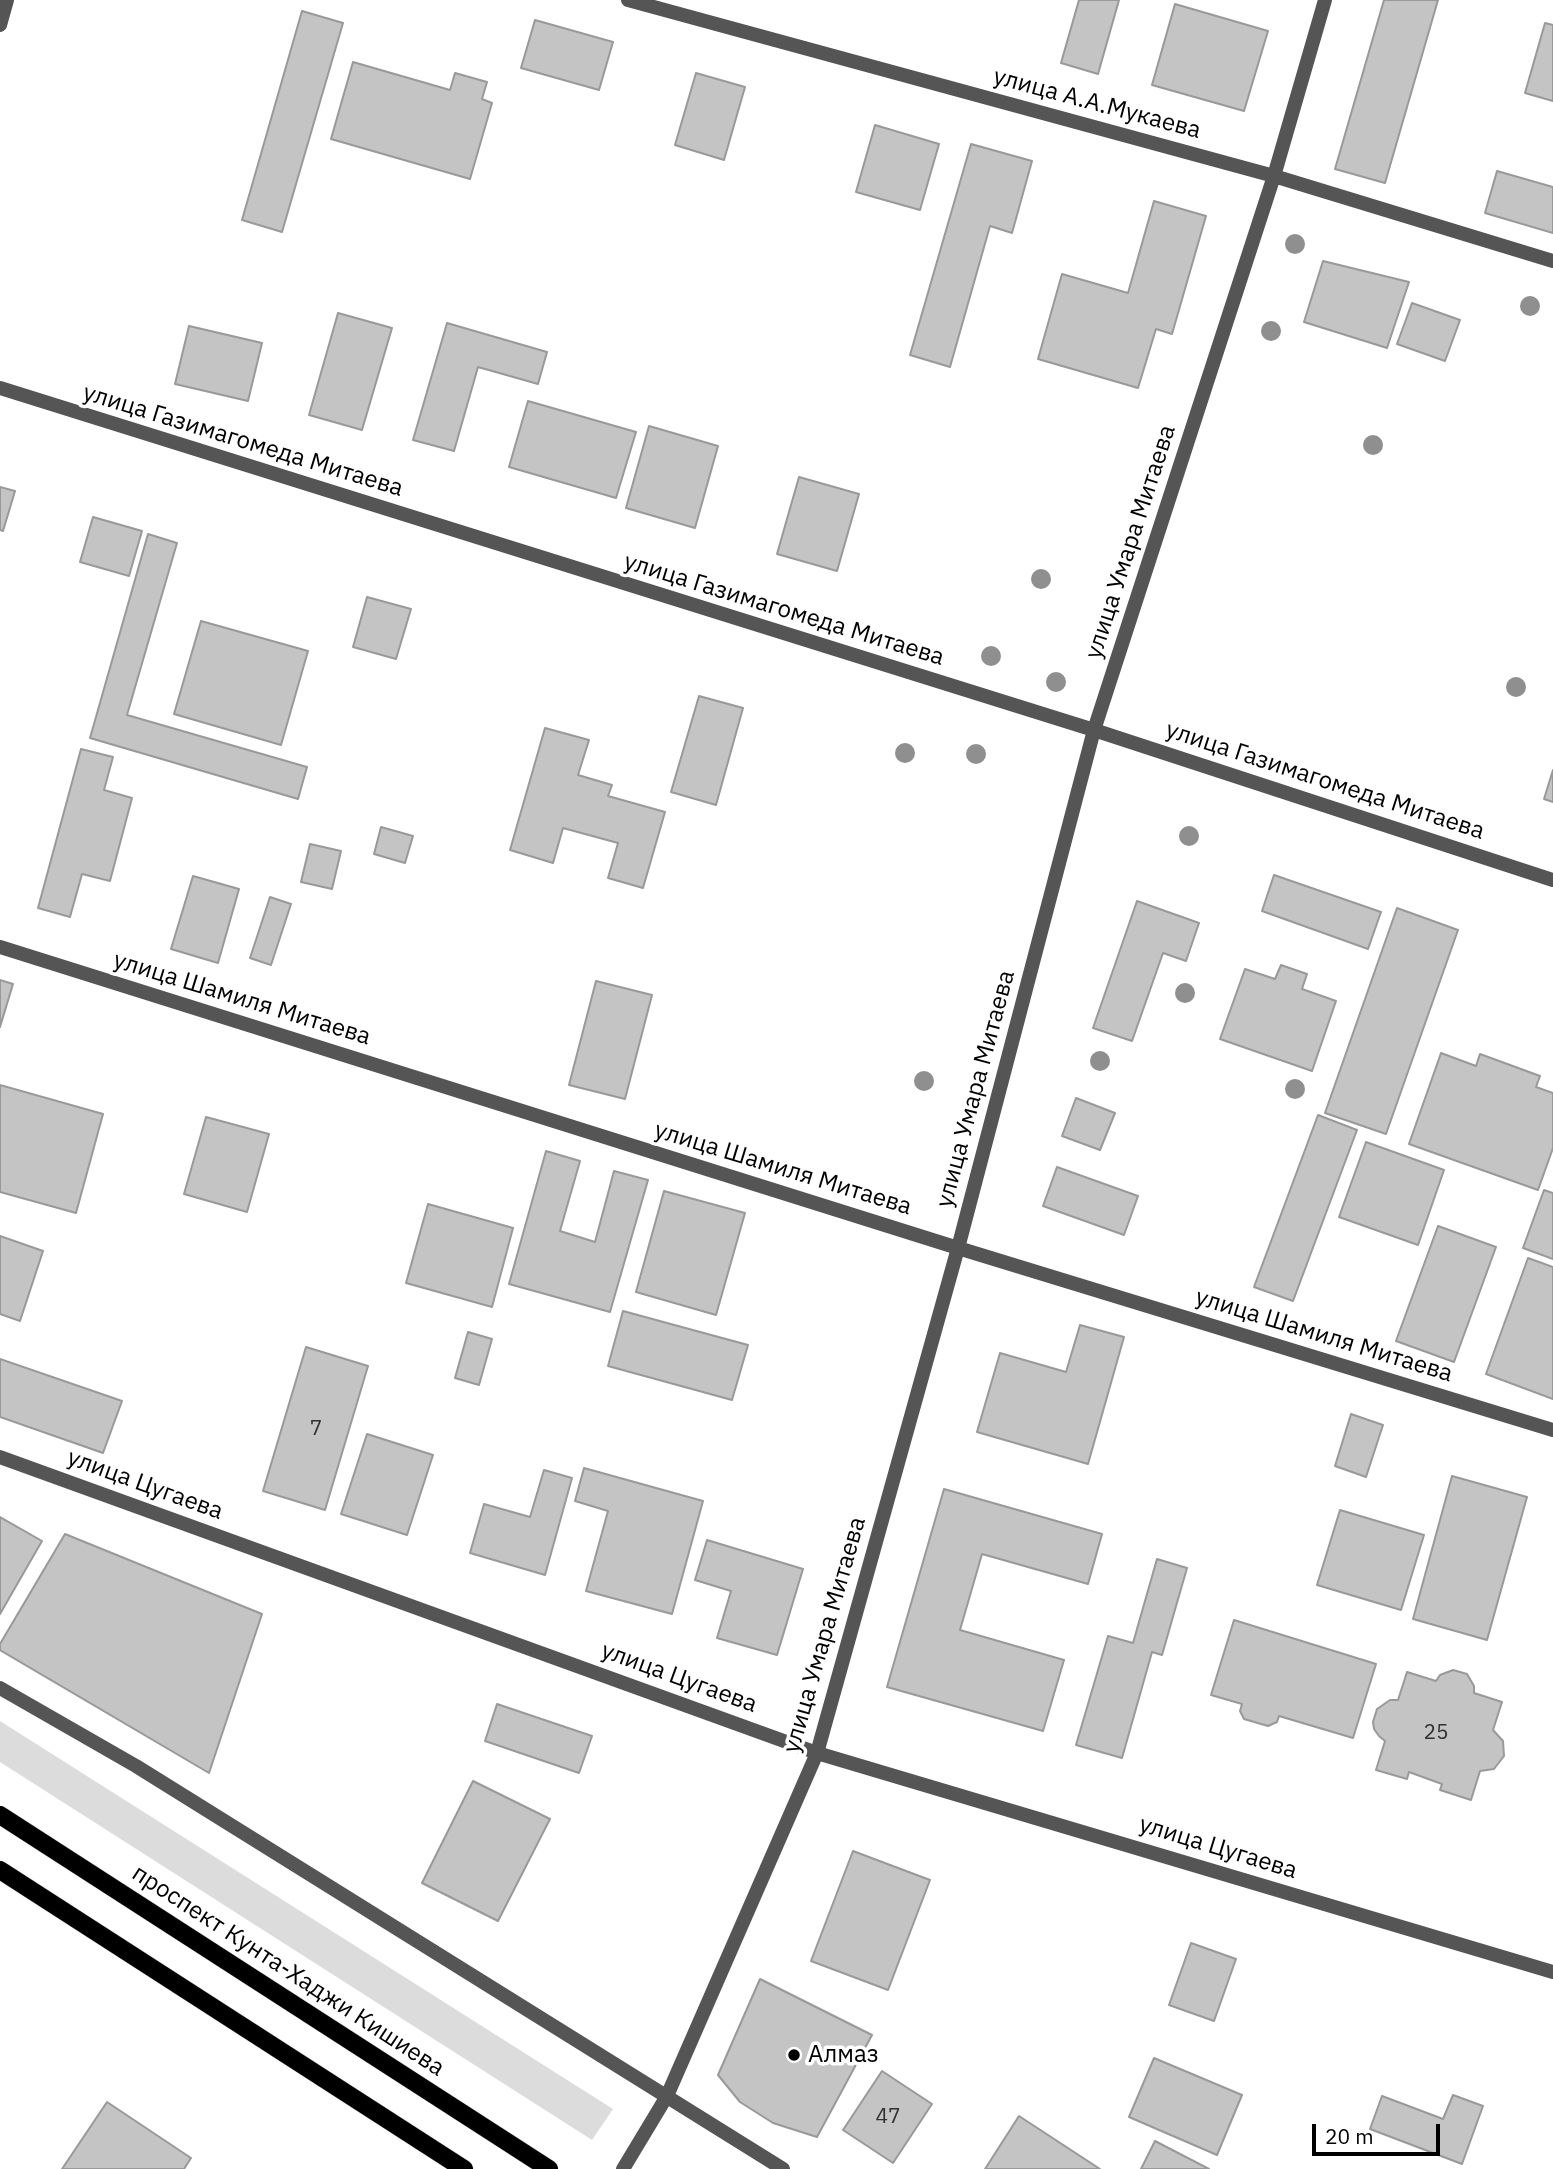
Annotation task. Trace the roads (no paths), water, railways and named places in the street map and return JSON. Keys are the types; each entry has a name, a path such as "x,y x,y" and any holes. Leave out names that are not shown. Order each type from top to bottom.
{"main road":[{"name":"проспект Кунта-Хаджи Кишиева","path":"0,1815 549,2169"},
{"path":"0,1870 464,2169"}],"street":[{"path":"0,25 7,0"},
{"name":"улица А.А.Мукаева","path":"628,0 1275,176 1553,261"},
{"name":"улица Умара Митаева","path":"623,2169 667,2096 817,1753 958,1248 1094,730 1275,176 1325,0"},
{"name":"улица Газимагомеда Митаева","path":"0,388 1094,730 1553,880"},
{"name":"улица Шамиля Митаева","path":"0,947 958,1248 1553,1430"},
{"name":"улица Цугаева","path":"0,1457 817,1753 1553,1972"},
{"path":"0,1688 148,1773 783,2169"}],"place":[{"name":"Алмаз","path":"794,2055"}]}
